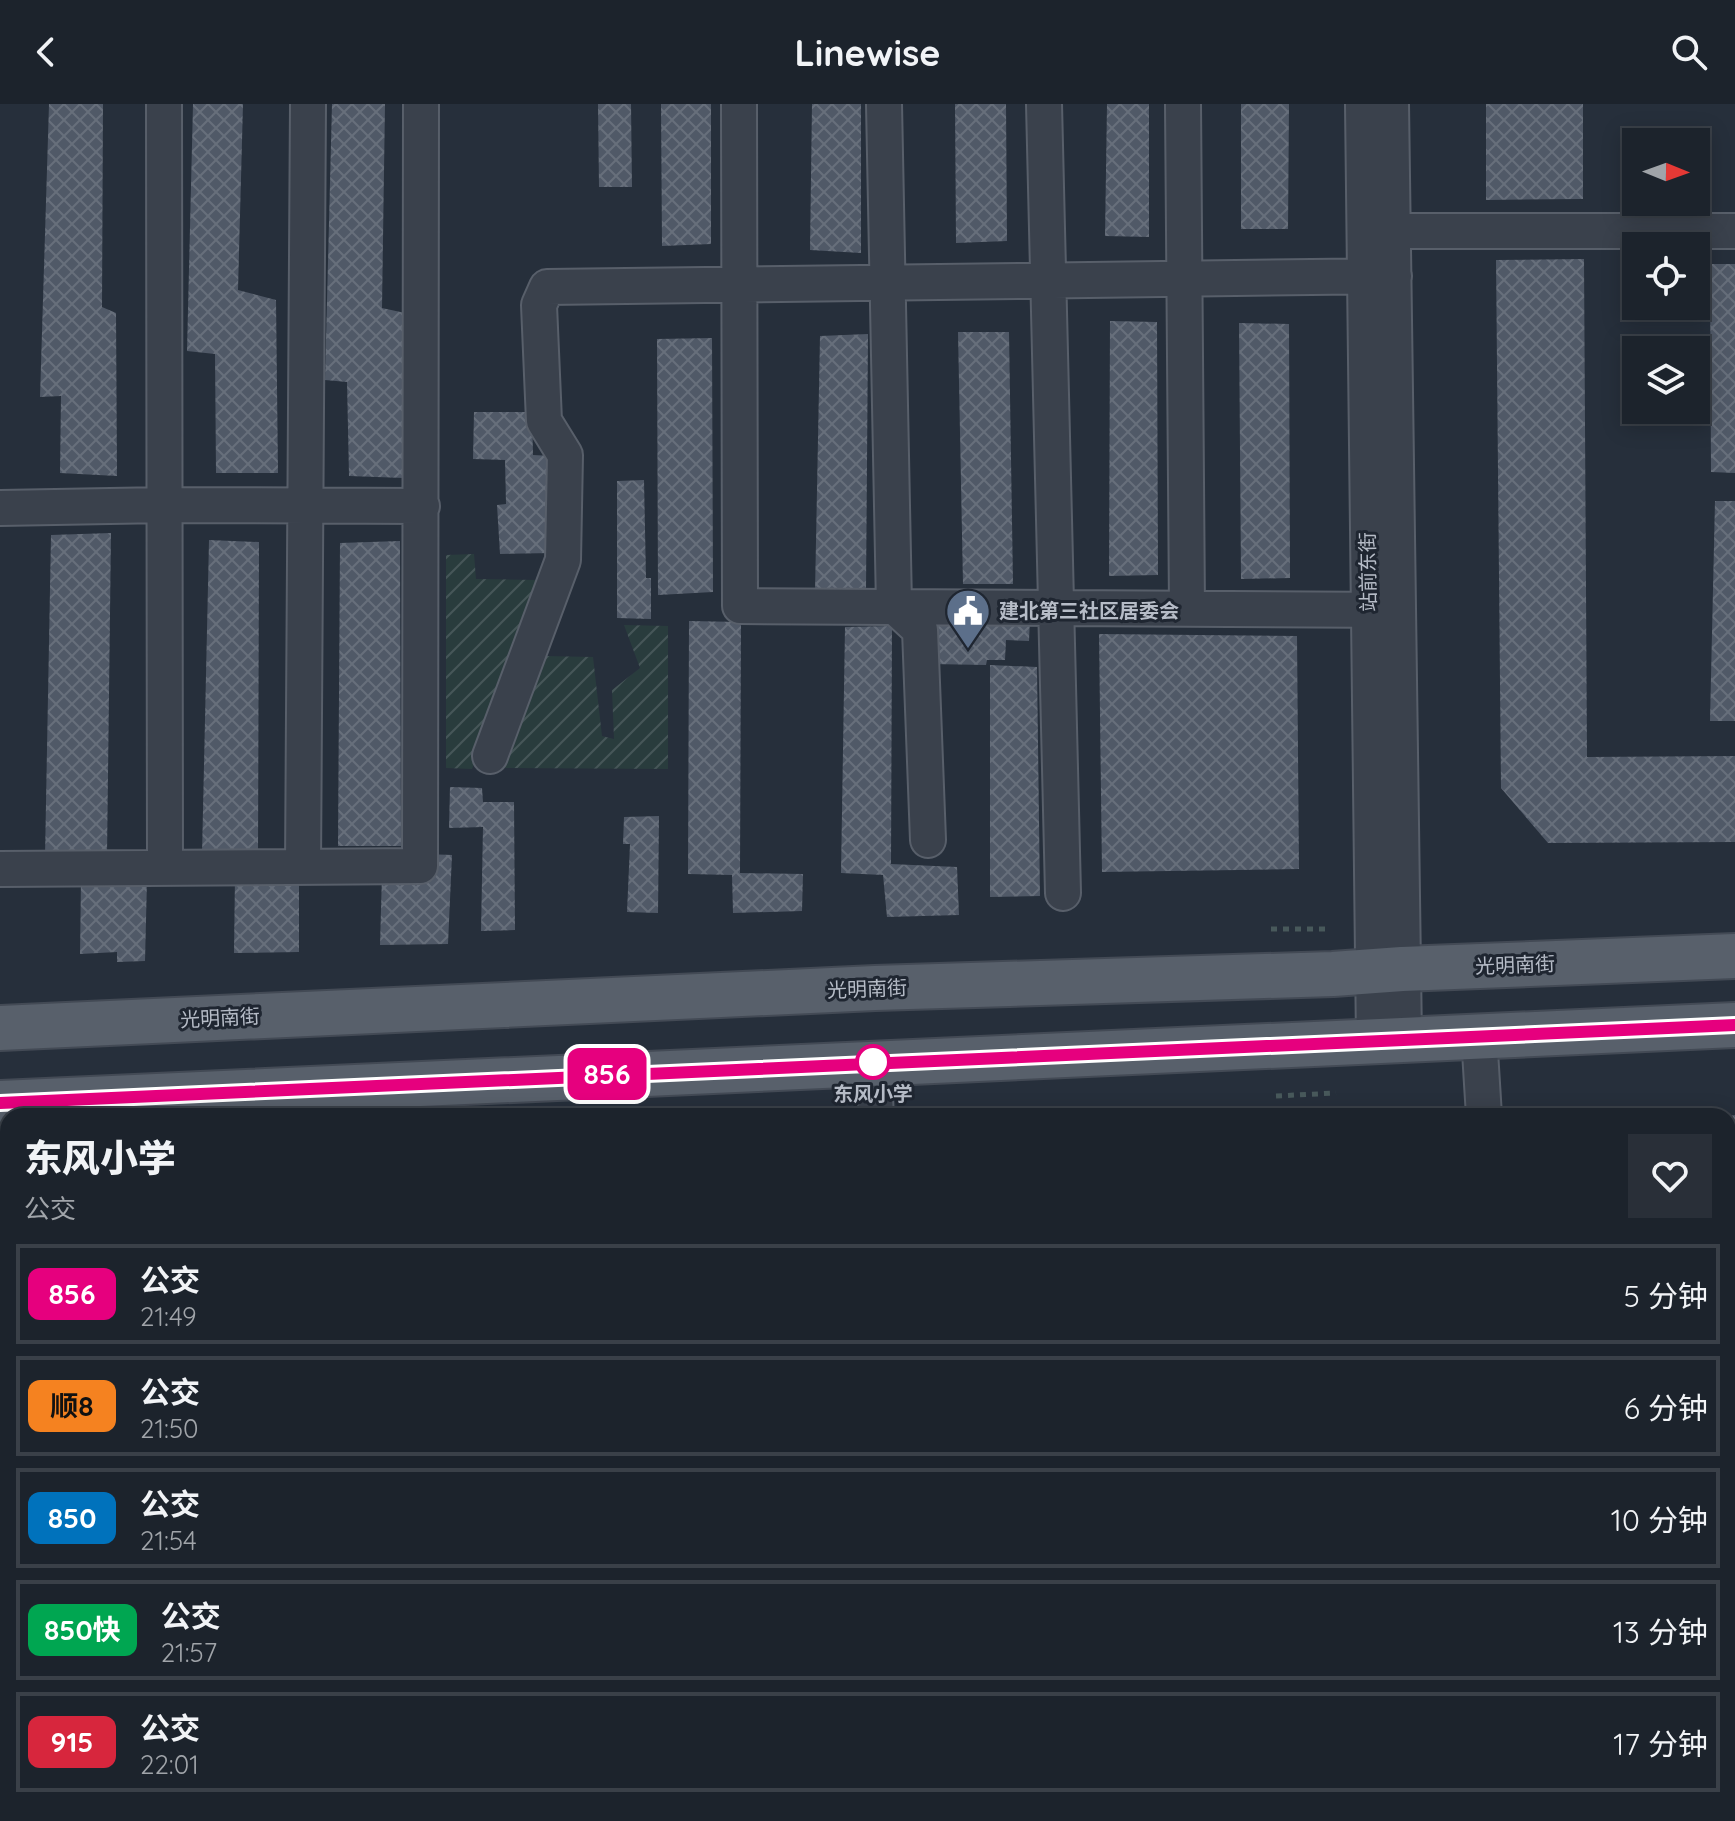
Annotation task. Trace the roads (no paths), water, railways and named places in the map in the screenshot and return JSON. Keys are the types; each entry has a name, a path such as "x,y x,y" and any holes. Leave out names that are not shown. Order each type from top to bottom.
{"main road":[{"name":"光明南街","path":"0,1028 707,995 1735,956"},
{"path":"0,1103 1735,1025"}],"street":[{"path":"164,104 165,867"},
{"path":"303,867 308,104"},
{"path":"0,869 420,866 421,104"},
{"path":"739,104 740,606 1383,609"},
{"path":"884,104 894,606 920,630 928,840"},
{"path":"1044,104 1063,893"},
{"path":"1183,104 1187,608"},
{"name":"站前东街","path":"1363,104 1379,276 1389,1040"},
{"name":"站前东街","path":"1379,276 1393,231 1391,104"},
{"path":"1393,231 1735,231"},
{"path":"490,756 563,560 565,455 544,421 539,305 547,287 1379,276"},
{"path":"0,508 422,506"},
{"path":"1479,1035 1484,1108"},
{"path":"873,1062 876,1108"}],"place":[{"name":"建北第三社区居委会","path":"968,650"},
{"name":"东风小学","path":"873,1062"}]}
